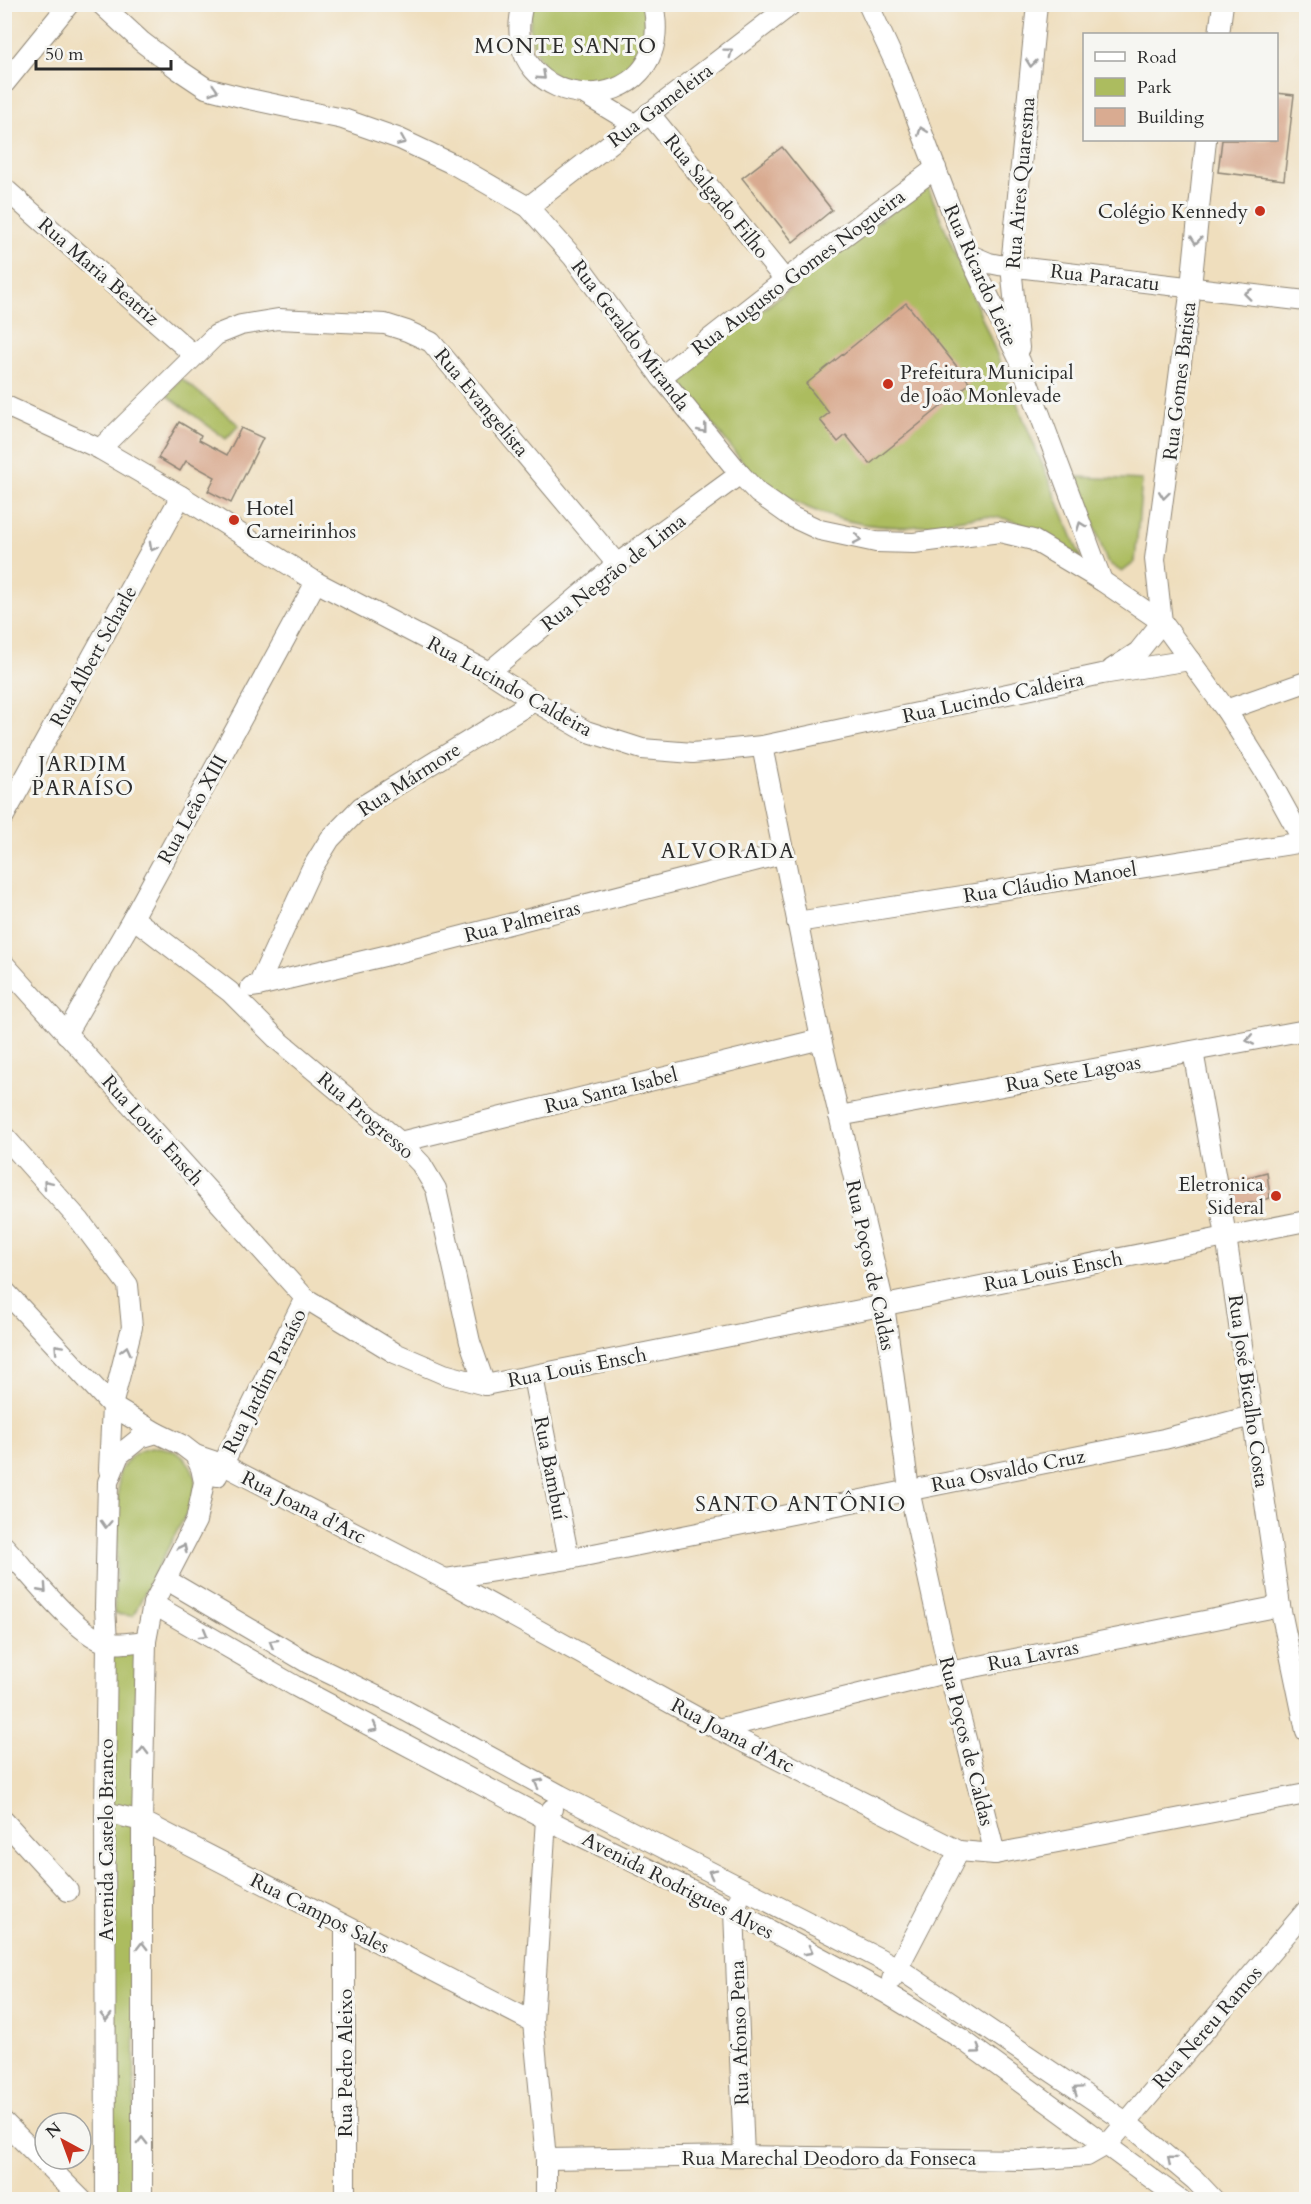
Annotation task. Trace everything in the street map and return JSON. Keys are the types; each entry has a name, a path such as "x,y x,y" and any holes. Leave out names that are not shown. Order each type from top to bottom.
{"street":[{"path":"4,84 69,4"},
{"name":"Rua Geraldo Miranda","path":"101,4 142,42 206,88 343,119 400,140 455,165 528,207 573,257 661,377 740,474 774,507 820,530 876,542 914,543 1000,532 1032,540 1102,581 1162,622"},
{"path":"524,4 519,19 521,42 529,63 544,80 563,91 586,96 642,119"},
{"path":"586,96 608,92 629,82 645,66 655,45 657,22 653,4"},
{"name":"Rua Gameleira","path":"528,207 792,4"},
{"name":"Rua Ricardo Leite","path":"868,4 898,69 968,254 1020,361 1102,581"},
{"name":"Rua Aires Quaresma","path":"1020,361 1011,266 1037,4"},
{"path":"1219,33 1223,4"},
{"name":"Rua Salgado Filho","path":"642,119 785,280"},
{"name":"Rua Gomes Batista","path":"1162,622 1155,560 1191,287 1206,141"},
{"name":"Rua Augusto Gomes Nogueira","path":"661,377 785,280 936,168"},
{"name":"Rua Maria Beatriz","path":"4,188 194,355"},
{"name":"Rua Paracatu","path":"968,254 989,263 1306,301"},
{"name":"Rua Evangelista","path":"100,449 216,335 241,325 278,319 385,324 431,342 617,564"},
{"name":"Rua Lucindo Caldeira","path":"6,409 100,449 181,496 316,582 489,672 586,731 642,749 693,753 762,746 1102,674 1190,660"},
{"name":"Rua Negrão de Lima","path":"489,672 617,564 740,474"},
{"name":"Rua Albert Scharle","path":"4,816 181,496"},
{"name":"Rua Leão XIII","path":"66,1034 133,918 316,582"},
{"path":"1162,622 1226,710 1268,777 1305,844"},
{"name":"Rua Lucindo Caldeira","path":"1102,674 1138,652 1162,622"},
{"path":"1226,710 1306,682"},
{"name":"Rua Mármore","path":"258,986 312,870 330,839 361,807 534,701"},
{"name":"Rua Poços de Caldas","path":"762,746 821,1039 884,1305 909,1490 948,1672 995,1854"},
{"name":"Rua Cláudio Manoel","path":"797,922 1305,844"},
{"name":"Rua Palmeiras","path":"258,986 413,949 785,853"},
{"name":"Rua Progresso","path":"133,918 230,992 278,1040 400,1142 421,1164 436,1189 470,1342 485,1385"},
{"name":"Rua Louis Ensch","path":"4,964 305,1298 394,1353 444,1374 485,1385 1306,1221"},
{"path":"230,992 258,986"},
{"name":"Rua Sete Lagoas","path":"839,1116 1306,1030"},
{"name":"Rua Santa Isabel","path":"400,1142 821,1039"},
{"name":"Rua José Bicalho Costa","path":"1193,1051 1226,1236 1280,1606 1306,1731"},
{"name":"Avenida Castelo Branco","path":"4,1136 80,1221 128,1285 132,1327 112,1406 105,1596 107,1643 106,2199"},
{"path":"4,1290 112,1406 182,1445 195,1455"},
{"name":"Rua Jardim Paraíso","path":"222,1464 305,1298"},
{"name":"Rua Bambuí","path":"533,1377 569,1559"},
{"name":"Rua Osvaldo Cruz","path":"445,1579 569,1559 1164,1439 1252,1416"},
{"name":"Avenida Castelo Branco","path":"108,1482 119,1455 140,1438 157,1433"},
{"name":"Avenida Castelo Branco","path":"195,1455 204,1482 196,1521"},
{"name":"Rua Joana d'Arc","path":"195,1455 222,1464 445,1579 718,1729 959,1851 995,1854 1306,1794"},
{"name":"Avenida Castelo Branco","path":"142,2199 142,1821 146,1641 153,1604 167,1580 222,1464"},
{"path":"6,1551 93,1637 107,1643 146,1641"},
{"name":"Avenida Rodrigues Alves","path":"167,1580 308,1663 397,1706 560,1795 898,1968 1126,2122 1214,2199"},
{"name":"Avenida Rodrigues Alves","path":"153,1604 294,1686 546,1819 734,1911 886,1993 960,2038 1180,2198"},
{"name":"Rua Lavras","path":"718,1729 948,1672 1280,1606"},
{"path":"294,1686 308,1663"},
{"path":"546,2199 546,2159 533,2022 546,1819 560,1795"},
{"name":"Rua Campos Sales","path":"105,1812 142,1821 533,2022"},
{"path":"4,1821 68,1891"},
{"path":"886,1993 959,1851"},
{"path":"734,1911 743,1888"},
{"name":"Rua Afonso Pena","path":"734,1911 744,2156"},
{"name":"Rua Nereu Ramos","path":"1108,2144 1306,1911"},
{"name":"Rua Pedro Aleixo","path":"345,1926 345,2199"},
{"path":"4,2122 82,2199"},
{"name":"Rua Marechal Deodoro da Fonseca","path":"546,2159 744,2156 1029,2160 1087,2156 1108,2144"},
{"path":"1180,2198 1195,2180"}],"green space":[{"path":"644,4 646,32 643,47 632,65 614,79 594,85 575,84 558,77 544,65 534,49 530,28 533,5"},
{"path":"927,185 1081,558 1032,529 1006,519 977,517 905,527 883,526 840,519 799,504 780,493 746,466 675,376"},
{"path":"181,378 239,425 226,439 167,395"},
{"path":"1077,477 1142,480 1135,562 1122,572 1107,562"},
{"path":"158,1447 168,1449 184,1458 193,1472 195,1490 187,1513 133,1616 114,1614 119,1473 135,1454 145,1449"},
{"path":"136,1653 134,2200 110,2199 110,1655"}],"building":[{"path":"1278,93 1294,95 1284,180 1218,172 1222,141 1278,141"},
{"path":"782,147 832,210 793,242 742,178"},
{"name":"Prefeitura Municipal de João Monlevade","path":"906,303 970,383 870,464 846,435 838,442 820,420 829,413 806,384"},
{"path":"179,422 201,435 199,440 227,455 241,428 263,438 231,503 208,491 215,477 186,461 180,471 158,458"},
{"path":"1267,1172 1270,1198 1234,1207 1229,1182"}],"place":[{"name":"Colégio Kennedy","path":"1260,211"},
{"name":"Prefeitura Municipal de João Monlevade","path":"888,384"},
{"name":"Hotel Carneirinhos","path":"234,520"},
{"name":"Eletronica Sideral","path":"1276,1196"}],"district":[{"name":"MONTE SANTO","path":"566,46"},
{"name":"JARDIM PARAÍSO","path":"83,776"},
{"name":"ALVORADA","path":"728,851"},
{"name":"SANTO ANTÔNIO","path":"801,1504"}]}
